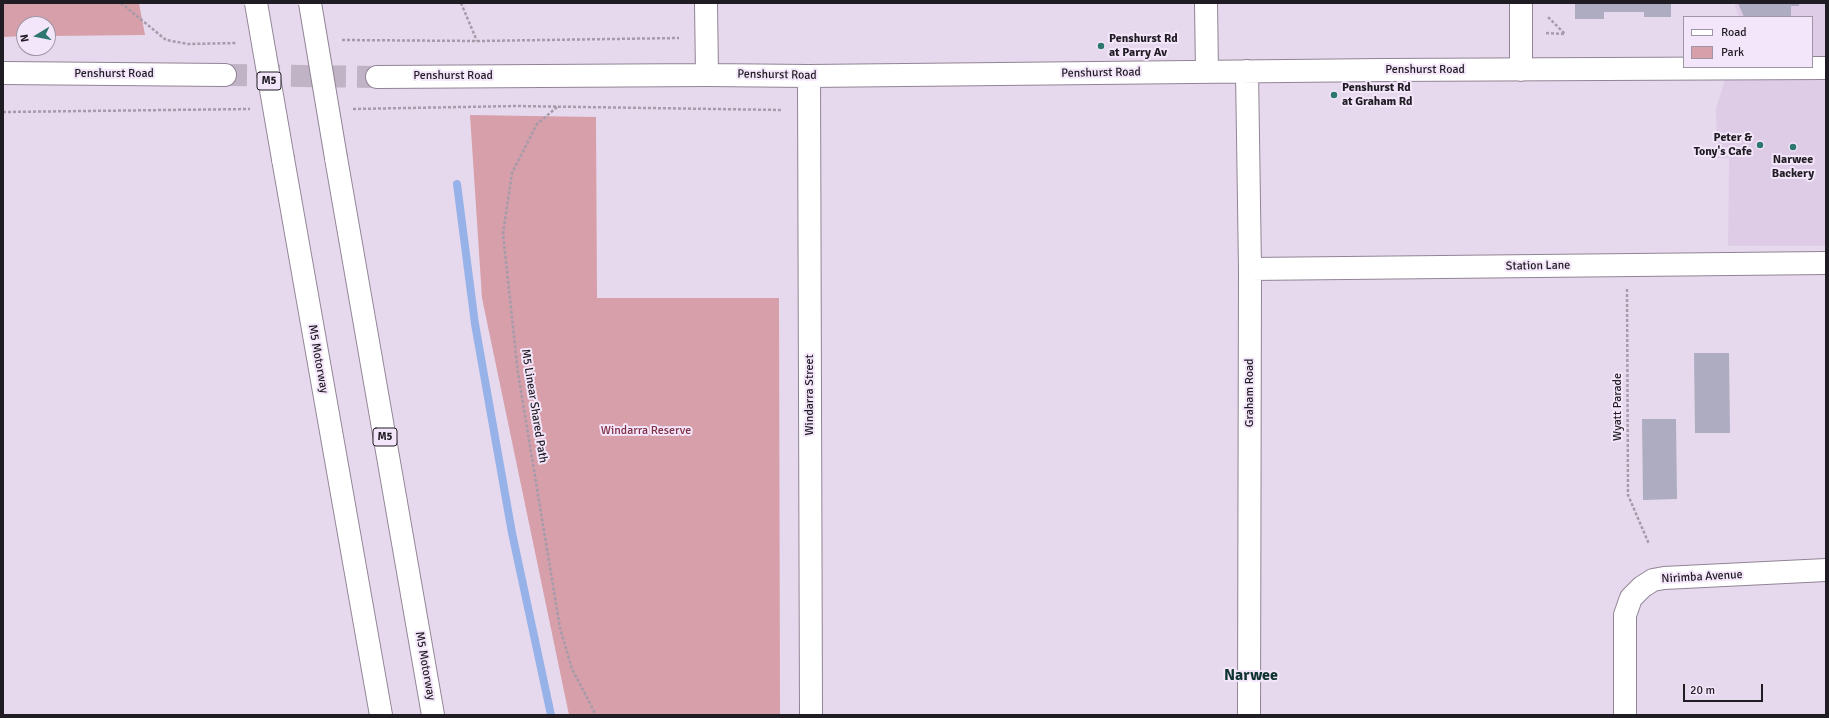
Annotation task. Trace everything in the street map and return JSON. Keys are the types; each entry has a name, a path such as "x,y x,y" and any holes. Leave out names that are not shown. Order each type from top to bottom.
{"main road":[{"name":"M5 Motorway","path":"256,3 381,715"},
{"name":"M5 Motorway","path":"310,3 433,715"},
{"path":"706,3 707,75"},
{"path":"1206,3 1207,72"},
{"path":"1521,3 1521,70"},
{"name":"Penshurst Road","path":"377,77 707,75 809,76 1247,71 1826,68"},
{"name":"Graham Road","path":"1247,71 1250,269 1249,715"},
{"name":"Penshurst Road","path":"3,73 225,75"},
{"name":"Windarra Street","path":"809,76 811,715"},
{"name":"Station Lane","path":"1250,269 1826,262"},
{"name":"Nirimba Avenue","path":"1625,715 1625,615 1631,598 1642,587 1653,580 1664,578 1826,570"}],"path":[{"path":"461,3 477,41 679,38"},
{"name":"M5 Linear Shared Path","path":"596,715 572,669 560,628 518,373 503,234 512,173 537,124 557,107 782,110"},
{"name":"Wyatt Parade","path":"1627,265 1628,495 1649,544"}],"shaded area":[{"path":"1734,3 1826,3 1826,246 1728,246 1729,158 1717,158 1716,108 1729,68 1813,68 1813,16 1739,16"}],"green space":[{"path":"3,3 139,3 145,35 56,36 56,16 16,16 16,36 3,37"},
{"name":"Windarra Reserve","path":"470,115 596,117 597,298 779,298 780,715 569,715 482,298"}],"building":[{"path":"1575,3 1671,3 1671,17 1644,17 1644,12 1604,12 1604,19 1575,19"},
{"path":"1738,3 1799,3 1799,6 1791,6 1791,16 1744,16"},
{"path":"1694,353 1729,353 1730,433 1695,433"},
{"path":"1642,419 1676,419 1677,499 1643,500"}],"waterway":[{"path":"457,184 475,324 512,533 551,715"}],"tunnel":[{"path":"225,75 377,77"}],"place":[{"name":"Penshurst Rd at Parry Av","path":"1101,46"},
{"name":"Penshurst Rd at Graham Rd","path":"1334,95"},
{"name":"Peter & Tony's Cafe","path":"1760,145"},
{"name":"Narwee Backery","path":"1793,147"}],"district":[{"name":"Narwee","path":"1251,676"}]}
